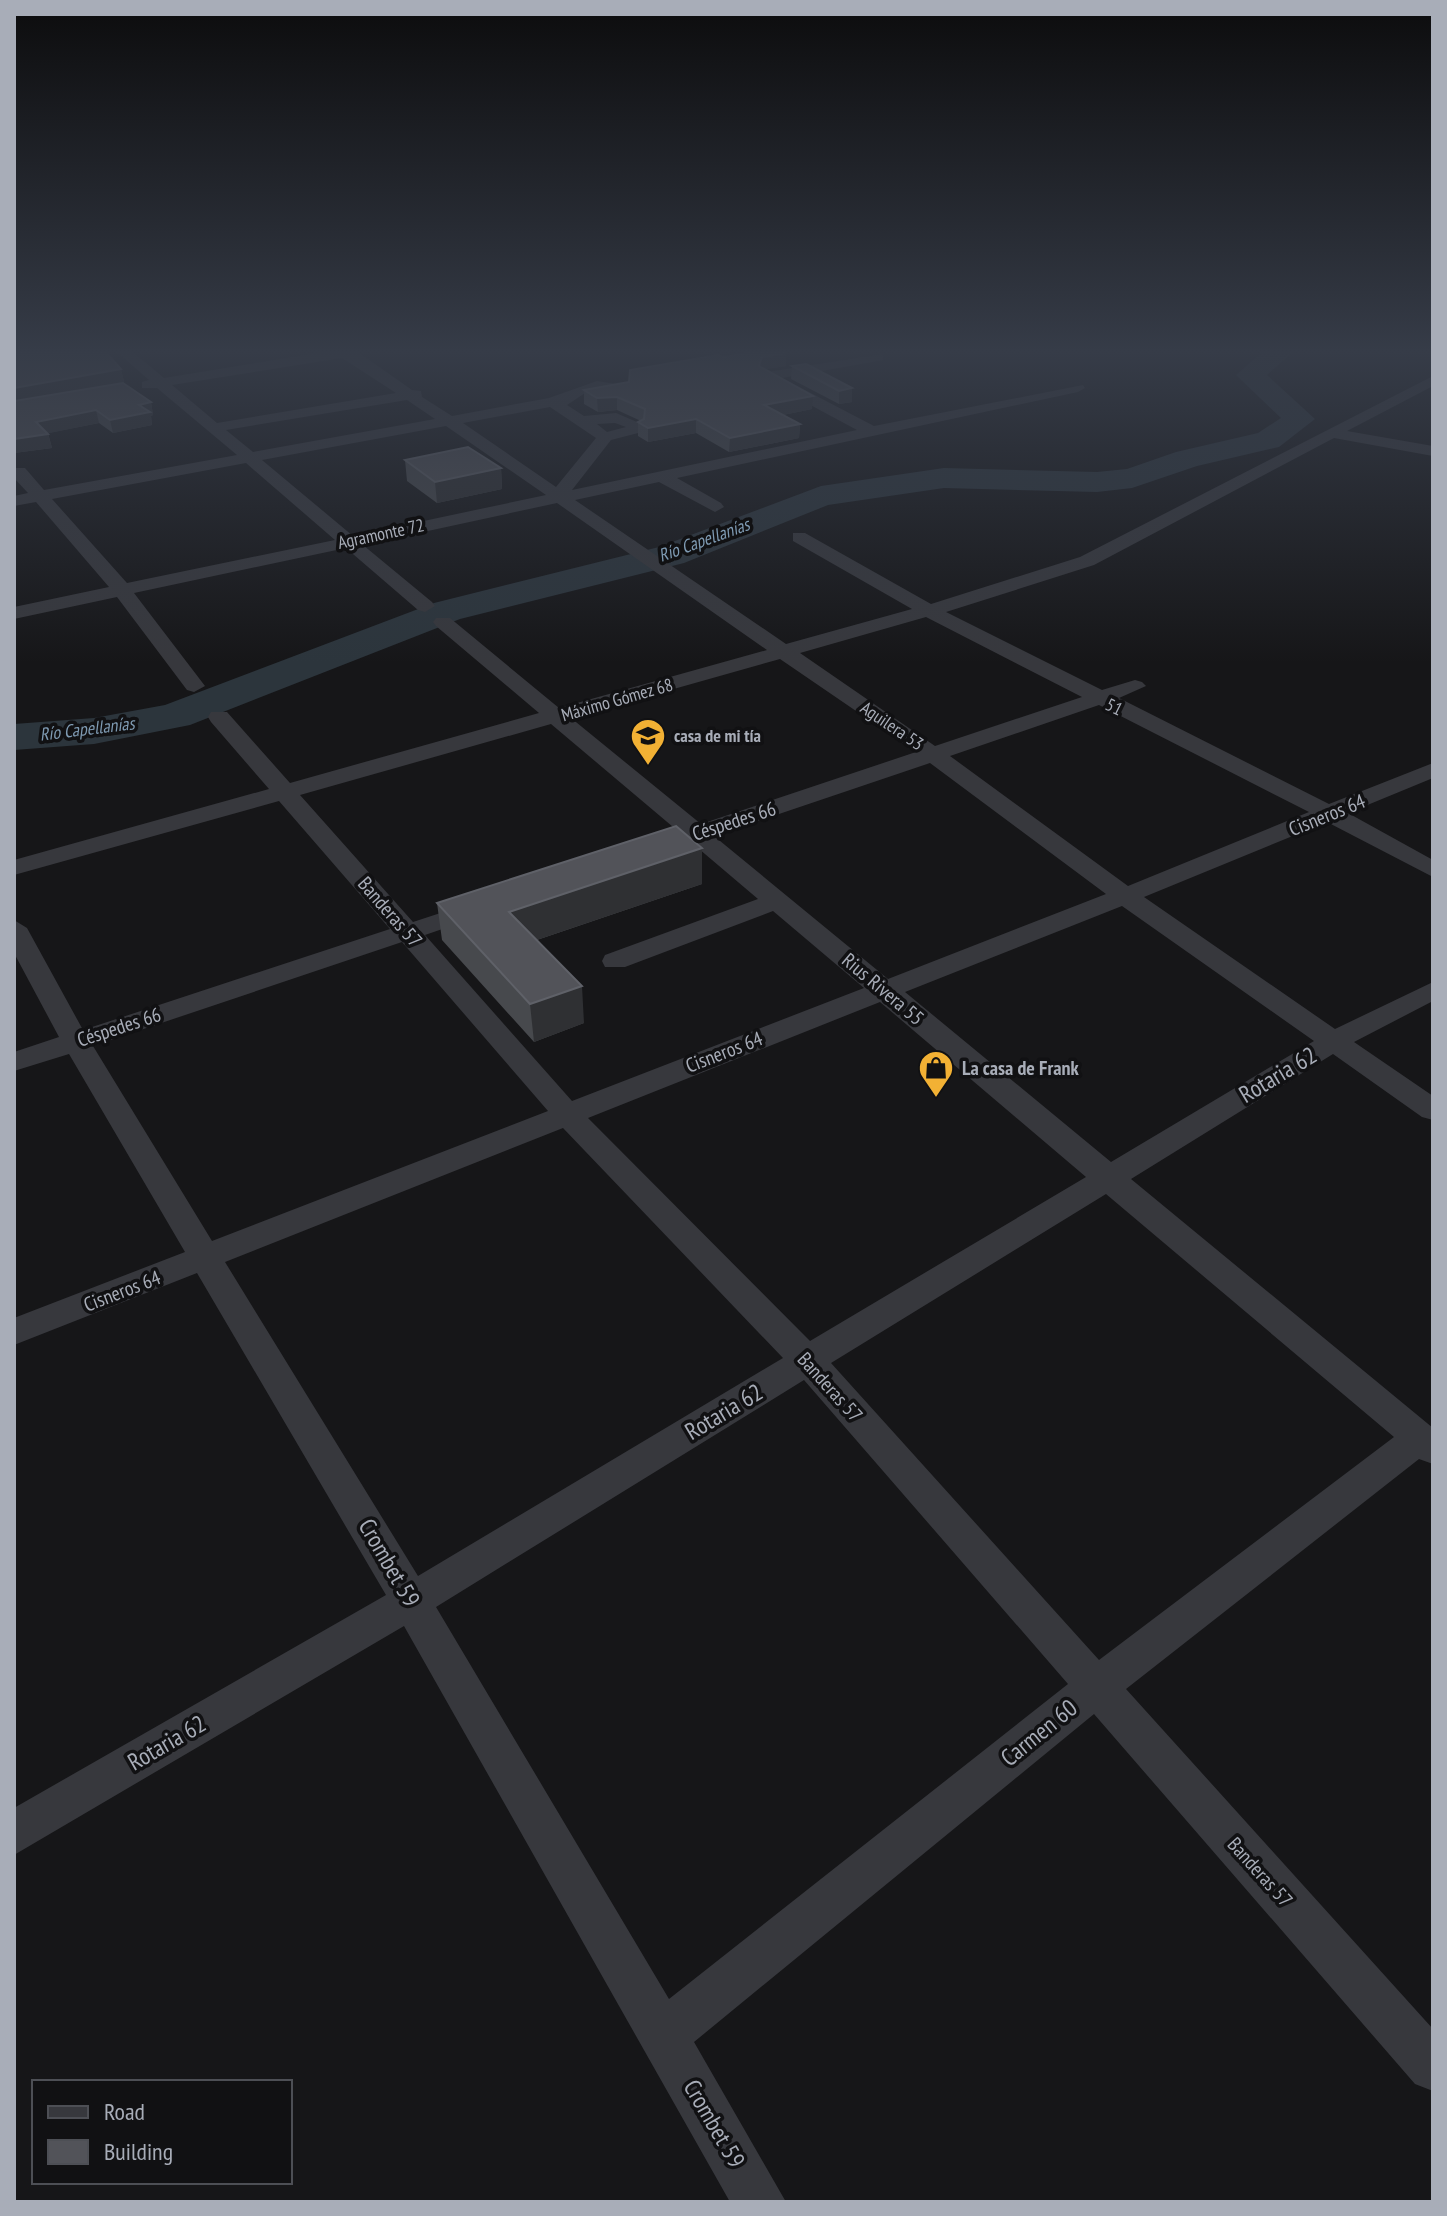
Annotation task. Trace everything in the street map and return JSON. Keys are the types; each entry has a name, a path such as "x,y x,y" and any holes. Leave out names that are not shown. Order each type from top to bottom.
{"street":[{"name":"Rius Rivera 55","path":"246,455 1426,1443"},
{"path":"14,501 263,455"},
{"name":"Aguilera 53","path":"499,455 934,755 1125,896 1433,1110"},
{"path":"558,496 590,455"},
{"name":"Agramonte 72","path":"14,613 750,455"},
{"name":"Máximo Gómez 68","path":"14,868 931,612 1087,561 1290,455"},
{"path":"16,472 122,590 194,686"},
{"path":"658,474 715,507"},
{"name":"51","path":"799,537 931,612 1099,700 1331,814 1433,870"},
{"name":"Céspedes 66","path":"653,848 1135,686"},
{"name":"Banderas 57","path":"219,717 566,1113 808,1361 1433,2066"},
{"name":"Cisneros 64","path":"14,1332 1125,896 1433,770"},
{"path":"615,961 777,901"},
{"name":"Céspedes 66","path":"14,1062 494,903"},
{"name":"Crombet 59","path":"14,928 76,1042 209,1257 759,2202"},
{"name":"Rotaria 62","path":"14,1833 411,1601 1332,1042 1433,990"},
{"name":"Carmen 60","path":"663,2035 1096,1687 1426,1443"}],"building":[{"path":"427,455 481,455 501,468 435,482 405,460"},
{"path":"676,826 702,848 509,912 582,986 530,1004 437,903"}],"waterway":[{"name":"Río Capellanías","path":"14,737 94,731 175,716 447,611 671,555 821,496 944,478 1097,482 1132,478 1202,455"}],"place":[{"name":"casa de mi tía","path":"648,767"},
{"name":"La casa de Frank","path":"936,1099"}]}
